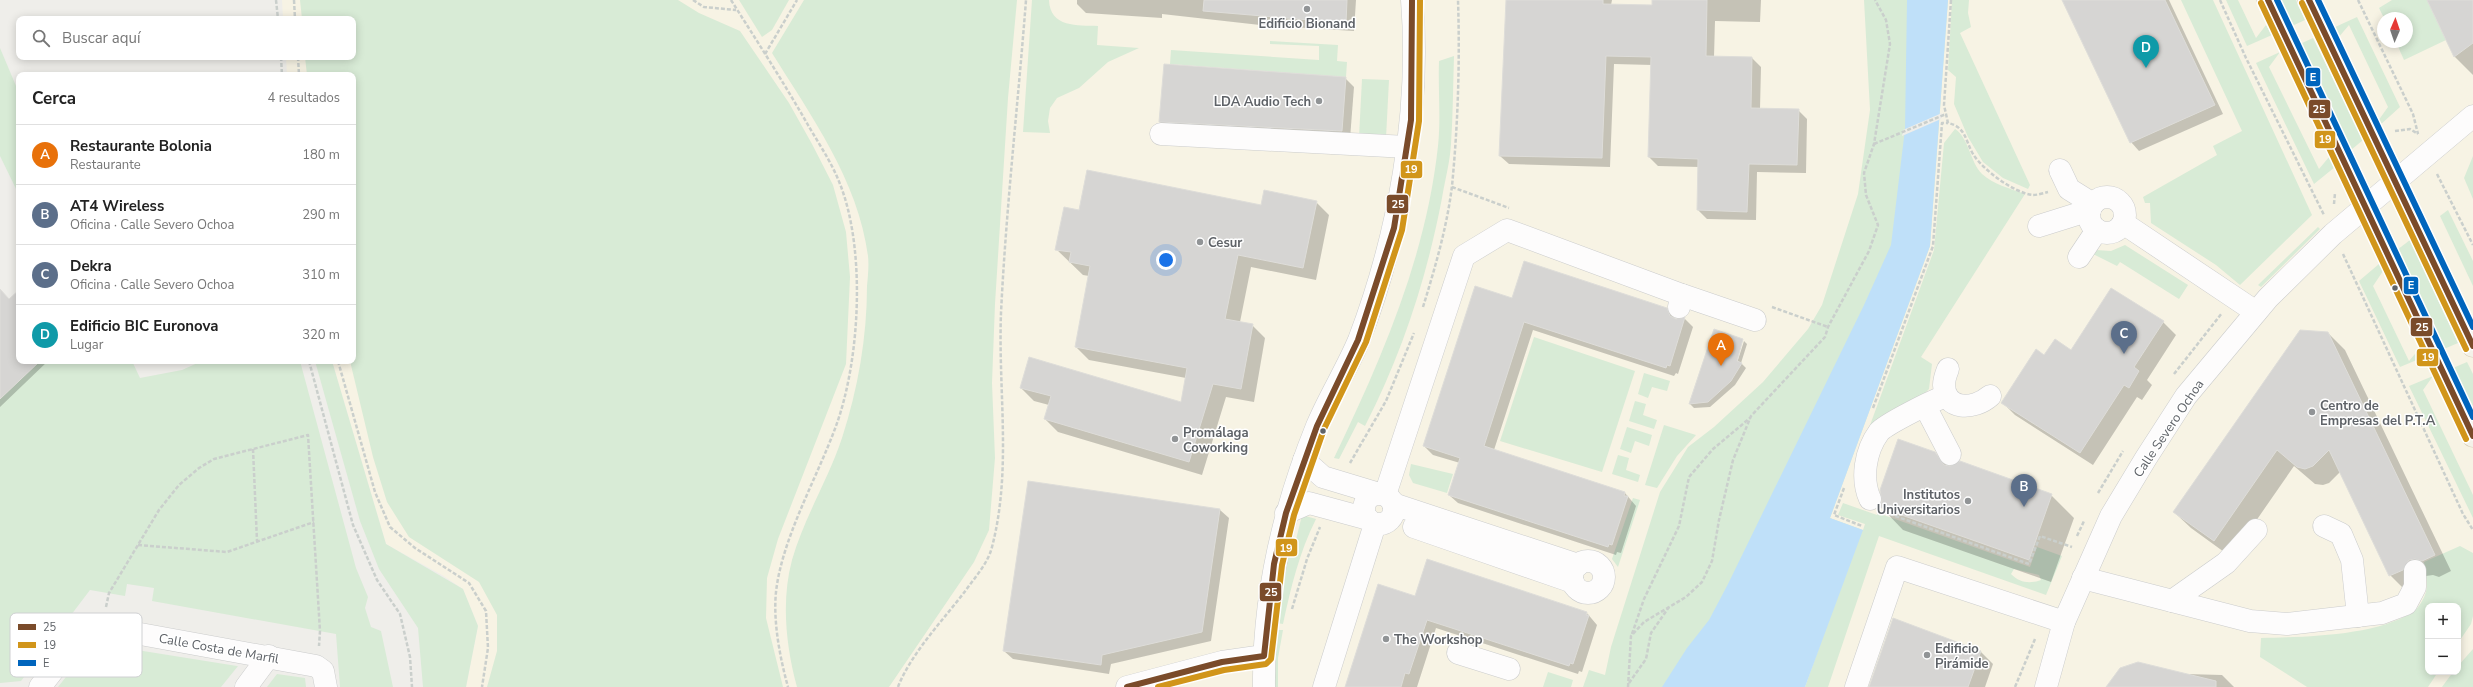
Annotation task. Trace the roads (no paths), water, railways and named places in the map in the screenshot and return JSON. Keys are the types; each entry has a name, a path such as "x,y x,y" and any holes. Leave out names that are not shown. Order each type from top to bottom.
{"main road":[{"path":"2268,0 2473,436"},
{"path":"2308,0 2473,346"}],"street":[{"path":"1264,687 1264,656 1274,564 1286,514 1317,426 1358,340 1394,228 1411,120 1412,0"},
{"name":"Calle Severo Ochoa","path":"2046,687 2064,622 2111,516 2186,396 2256,312 2333,234 2395,180 2427,156 2473,116"},
{"path":"1161,134 1407,147"},
{"path":"2064,180 2093,215 2112,232 2123,223 2124,211 2118,201 2105,197 2093,215 2079,257"},
{"path":"2039,226 2093,215"},
{"path":"2123,223 2256,312"},
{"path":"1324,687 1464,256 1507,230 1680,301 1755,320"},
{"path":"1948,369 1944,384 1946,396 1957,404 1971,407 1981,404 1990,396"},
{"path":"1870,499 1865,488 1865,470 1870,451 1880,432 1925,406 1946,396"},
{"path":"1925,406 1950,454"},
{"path":"1304,460 1323,478 1338,482 1381,509 1575,573"},
{"path":"1286,514 1309,503 1329,507 1381,509"},
{"path":"2324,526 2341,534 2352,560 2358,616"},
{"path":"2172,601 2226,563 2256,530"},
{"path":"1856,687 1897,567 2064,622"},
{"path":"2083,578 2250,621 2287,624 2382,613 2406,604 2415,587 2415,571"},
{"name":"Calle Costa de Marfil","path":"142,634 269,656 316,666 324,671 326,687"},
{"path":"1458,652 1509,669"},
{"path":"246,687 269,656"},
{"path":"1127,687 1222,662 1264,656"},
{"name":"Calle Costa de Marfil","path":"27,687 44,682"}],"water":[{"path":"1907,0 1948,0 1930,246 1830,518 1863,530 1805,687 1662,687 1687,648 1709,620 1728,584 1864,305 1891,245 1905,129"}],"place":[{"name":"Edificio Bionand","path":"1307,9"},
{"name":"Edificio BIC Euronova","path":"2146,68"},
{"name":"LDA Audio Tech","path":"1319,101"},
{"name":"Cesur","path":"1200,242"},
{"name":"Dekra","path":"2124,354"},
{"name":"Restaurante Bolonia","path":"1721,366"},
{"name":"Centro de Empresas del P.T.A","path":"2312,412"},
{"name":"Promálaga Coworking","path":"1175,439"},
{"name":"Institutos Universitarios","path":"1968,501"},
{"name":"AT4 Wireless","path":"2024,507"},
{"name":"The Workshop","path":"1386,639"},
{"name":"Edificio Pirámide","path":"1927,655"}]}
